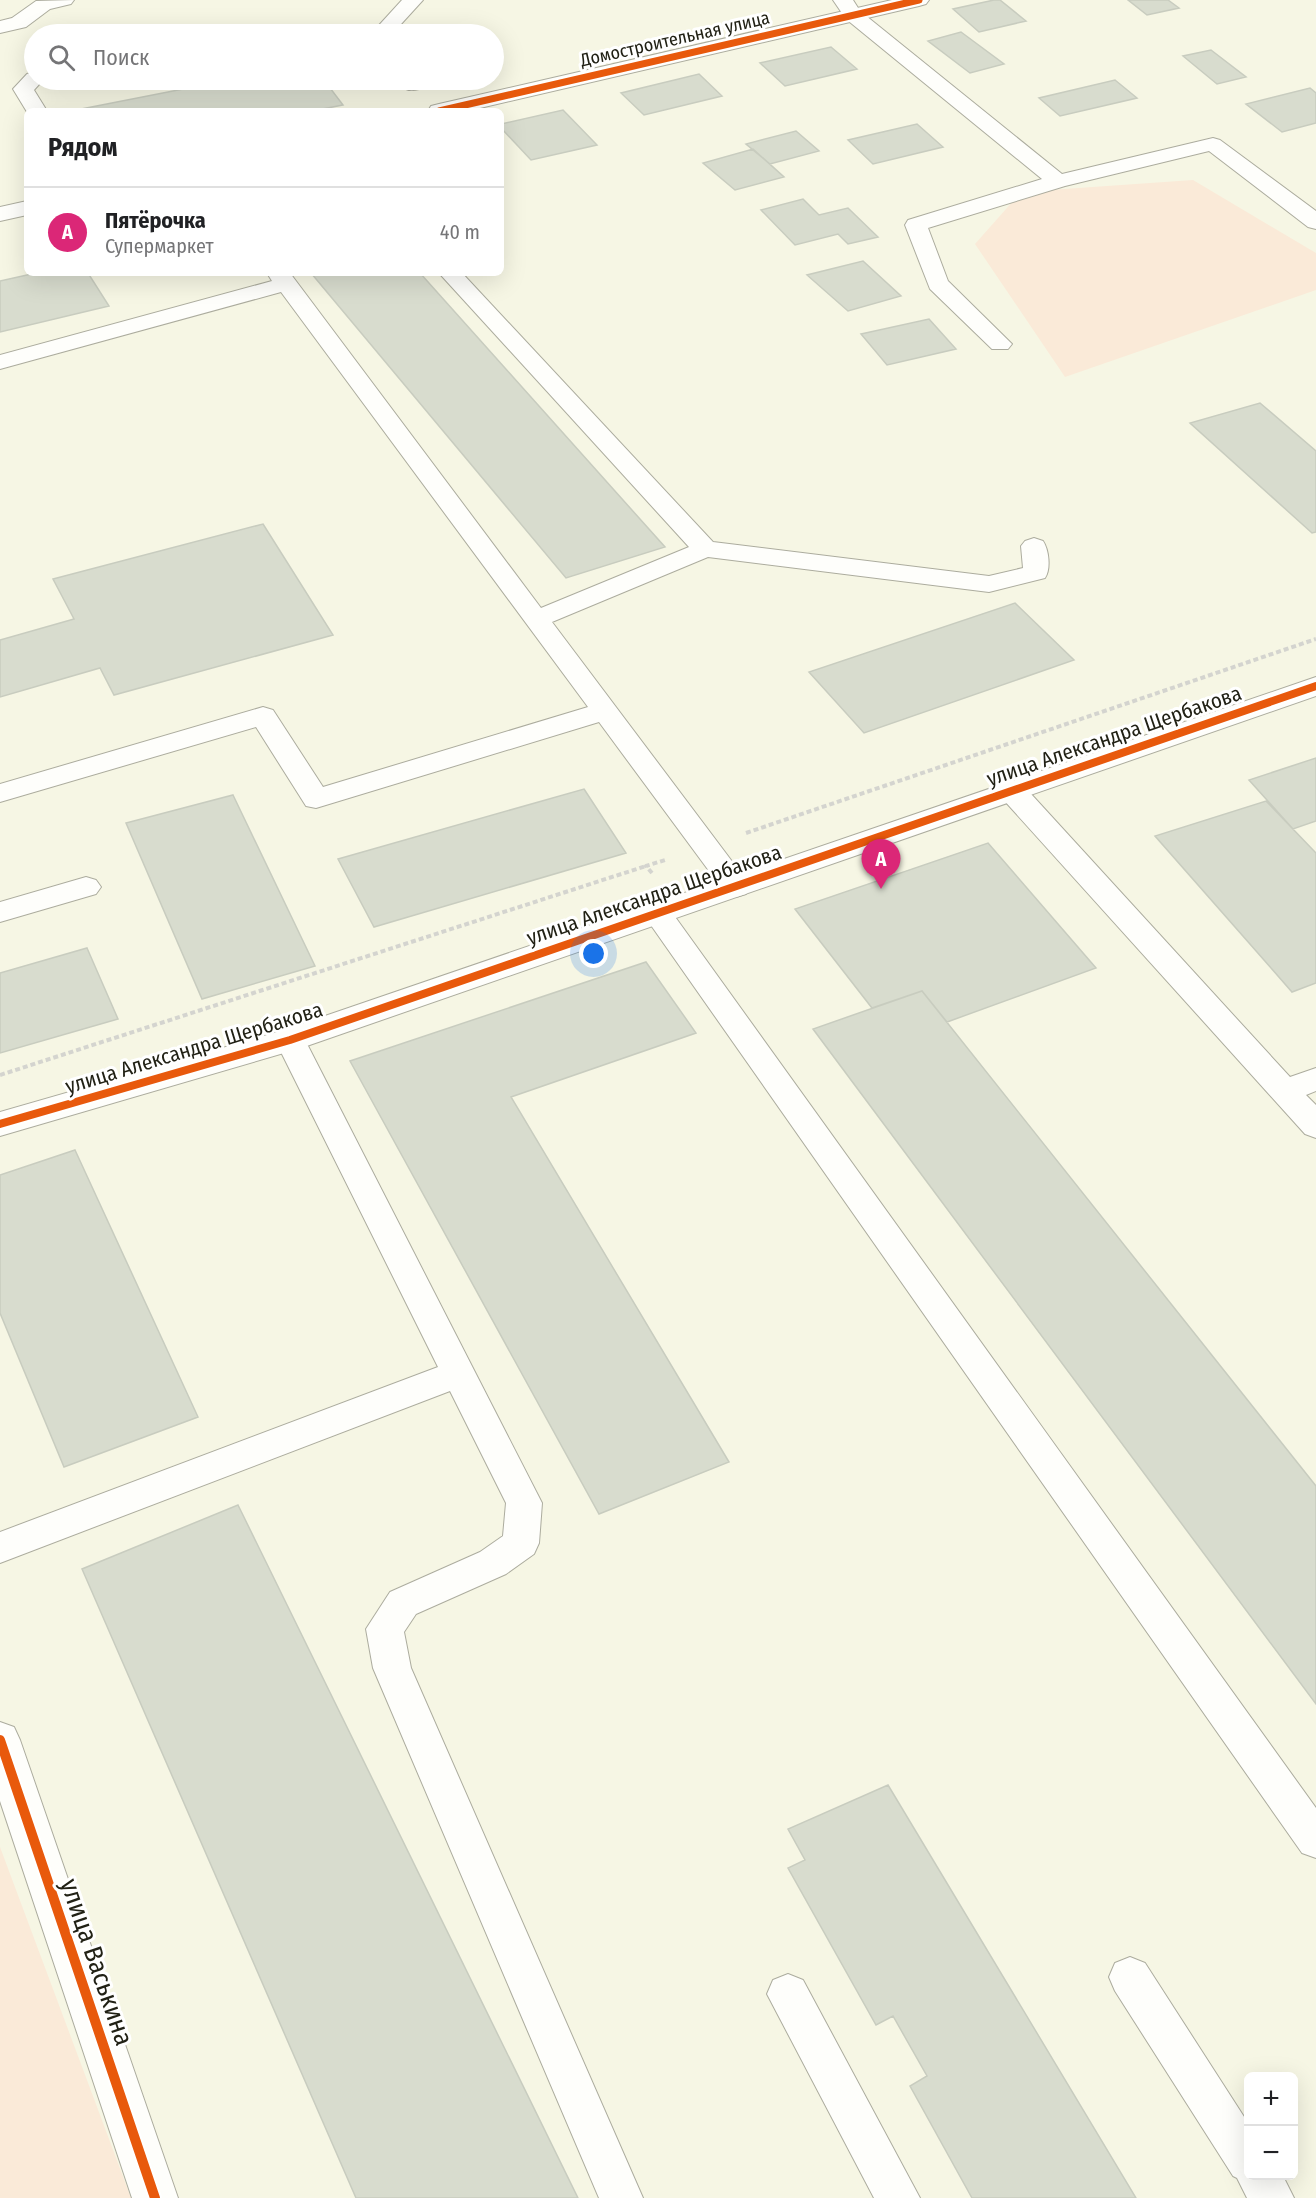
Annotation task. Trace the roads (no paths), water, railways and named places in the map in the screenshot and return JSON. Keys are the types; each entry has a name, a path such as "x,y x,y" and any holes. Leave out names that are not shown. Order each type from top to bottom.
{"street":[{"name":"Домостроительная улица","path":"451,108 848,8 919,0"},
{"path":"0,214 24,209"},
{"name":"улица Александра Щербакова","path":"0,1124 290,1040 1316,686"},
{"name":"улица Васькина","path":"0,1740 155,2198"}],"lane":[{"path":"16,30 43,5 64,0"},
{"path":"390,24 413,0"},
{"path":"848,8 1058,181"},
{"path":"0,93 24,85"},
{"path":"31,90 36,108"},
{"path":"1000,344 938,284 916,225 1058,181 1213,144 1316,222"},
{"path":"453,276 705,549"},
{"path":"0,362 282,279 736,887"},
{"path":"537,620 705,549 989,584 1036,573 1034,546"},
{"path":"0,793 263,716 316,800 605,711"},
{"path":"1011,790 1316,1126"},
{"path":"0,912 86,887"},
{"path":"658,914 1316,1840"},
{"path":"290,1040 524,1503 521,1543 493,1563 403,1603 384,1629 392,1668 621,2198"},
{"path":"1285,1091 1316,1079"},
{"path":"0,1548 459,1373"},
{"path":"1130,1977 1244,2155"},
{"path":"788,1994 898,2198"},
{"path":"1261,2180 1272,2198"}],"place":[{"name":"Пятёрочка","path":"881,889"}]}
